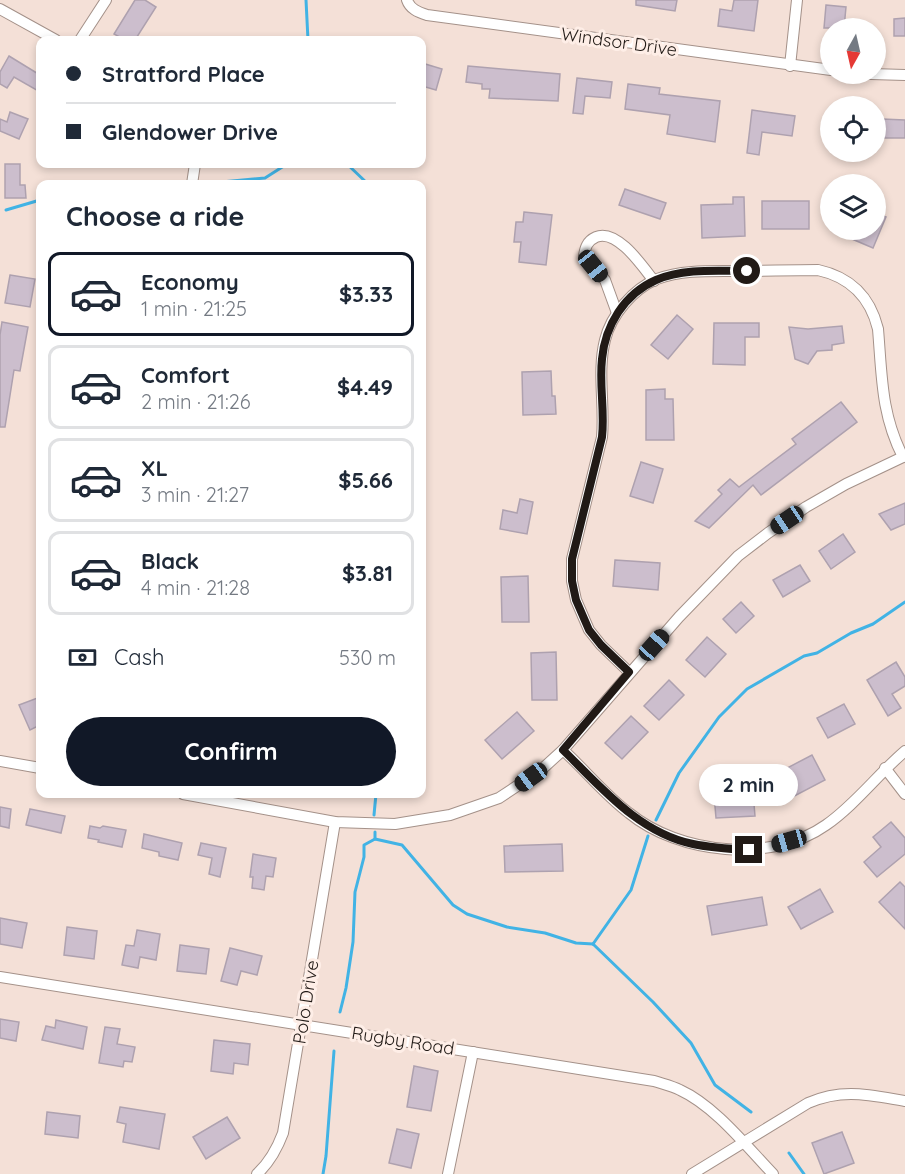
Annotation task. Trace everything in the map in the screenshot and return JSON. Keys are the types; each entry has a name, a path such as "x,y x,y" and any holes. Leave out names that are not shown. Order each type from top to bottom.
{"street":[{"path":"83,36 106,0"},
{"path":"790,66 797,0"},
{"name":"Windsor Drive","path":"408,3 417,12 427,15 820,69"},
{"path":"0,23 3,11 49,36"},
{"path":"886,74 905,75"},
{"path":"618,313 605,280 585,256 586,246 592,239 599,235 610,236 626,247 654,281"},
{"path":"205,798 335,822 395,824 450,815 499,798 541,770 563,750 629,672 738,556 768,533 846,484 904,456 895,442 884,405 875,317 870,304 846,280 818,270 699,272 654,281 629,299 618,313 605,339 601,361 604,419 602,437 572,559 572,581 576,600 589,630 629,672"},
{"path":"563,750 629,813 660,833 691,844 749,850 801,838 824,827 858,798 885,768 905,751"},
{"path":"0,761 36,767"},
{"path":"885,768 905,794"},
{"name":"Polo Drive","path":"257,1174 276,1151 283,1133 335,822"},
{"name":"Rugby Road","path":"0,977 654,1081 682,1091 698,1101 773,1174"},
{"path":"448,1174 473,1052"},
{"path":"692,1174 808,1103 832,1094 862,1094 905,1101"}],"building":[{"path":"135,0 145,0 156,7 138,36 114,34"},
{"path":"636,0 677,0 675,11 636,5"},
{"path":"734,0 758,0 754,31 718,26 720,9 732,11"},
{"path":"826,5 846,7 845,18 825,18"},
{"path":"905,18 905,36 894,36 894,19"},
{"path":"9,56 36,73 36,90 14,77 7,88 0,84 0,72"},
{"path":"426,64 442,69 436,90 426,87"},
{"path":"468,66 560,74 558,101 489,98 490,89 482,89 482,84 466,82"},
{"path":"577,78 612,82 610,98 585,96 583,114 573,113"},
{"path":"628,84 660,88 659,94 720,101 715,142 667,134 670,115 625,109"},
{"path":"752,110 795,116 792,136 762,132 759,155 747,153"},
{"path":"10,112 28,119 19,139 0,131 0,119 7,122"},
{"path":"886,119 905,120 905,138 886,138"},
{"path":"5,164 20,164 20,185 25,185 26,198 5,198"},
{"path":"625,189 666,203 660,219 619,205"},
{"path":"733,197 744,197 745,236 702,238 701,205 733,204"},
{"path":"762,201 809,201 809,229 762,229"},
{"path":"524,212 552,215 546,265 519,262 521,242 514,242 516,222 523,222"},
{"path":"854,240 876,240 873,248"},
{"path":"10,275 35,279 30,307 5,303"},
{"path":"677,315 693,329 668,359 651,345"},
{"path":"2,322 28,327 20,371 14,370 5,427 0,427"},
{"path":"714,323 759,323 759,337 745,337 745,365 713,364"},
{"path":"842,326 844,343 832,345 832,350 817,351 808,364 795,359 789,327 808,329"},
{"path":"551,371 552,396 555,396 556,414 523,415 522,372"},
{"path":"665,389 665,399 673,399 674,440 646,440 646,390"},
{"path":"841,402 857,422 761,495 753,485 709,528 695,521 722,494 718,490 730,479 739,487 796,444 792,439"},
{"path":"641,462 663,469 653,503 630,496"},
{"path":"520,499 533,502 527,534 500,529 503,510 517,513"},
{"path":"905,503 905,524 891,530 879,514"},
{"path":"843,534 855,552 831,569 819,551"},
{"path":"615,560 660,563 658,590 613,586"},
{"path":"800,565 810,581 783,597 773,580"},
{"path":"528,576 529,622 502,622 501,577"},
{"path":"741,602 754,616 736,633 723,619"},
{"path":"707,637 726,654 705,677 686,660"},
{"path":"556,652 557,700 532,700 531,653"},
{"path":"896,662 905,677 905,686 892,694 901,708 888,716 867,680"},
{"path":"669,680 684,695 659,720 644,706"},
{"path":"36,699 36,727 30,730 19,705"},
{"path":"844,704 855,724 828,738 817,718"},
{"path":"517,712 534,731 502,759 485,740"},
{"path":"631,716 648,732 622,759 605,743"},
{"path":"812,755 825,780 783,802 770,777"},
{"path":"753,792 755,816 716,818 714,795"},
{"path":"0,807 11,809 9,828 0,826"},
{"path":"30,809 65,816 61,833 26,825"},
{"path":"891,822 905,838 905,854 877,877 864,862 881,847 873,837"},
{"path":"90,826 126,830 122,847 88,838"},
{"path":"144,834 182,843 178,860 159,856 159,852 142,848"},
{"path":"201,843 226,848 220,877 209,874 212,858 198,855"},
{"path":"562,844 563,871 505,872 504,846"},
{"path":"253,854 276,858 273,877 266,876 264,890 252,888 253,877 250,877"},
{"path":"900,882 905,887 905,929 879,902"},
{"path":"820,889 833,912 801,929 788,907"},
{"path":"762,897 767,925 712,935 707,906"},
{"path":"0,918 27,923 22,948 0,944"},
{"path":"67,927 97,931 94,959 64,955"},
{"path":"137,930 160,934 156,960 140,957 138,968 122,965 126,945 134,946"},
{"path":"180,945 209,949 206,974 177,971"},
{"path":"230,948 262,956 257,975 241,971 237,985 221,981"},
{"path":"0,1019 19,1022 16,1041 0,1038"},
{"path":"56,1020 87,1027 83,1049 42,1040 46,1026 55,1028"},
{"path":"105,1027 120,1029 117,1044 135,1047 132,1062 124,1061 123,1067 99,1063"},
{"path":"214,1040 250,1044 248,1065 234,1063 233,1074 211,1071"},
{"path":"414,1066 438,1071 431,1111 407,1107"},
{"path":"120,1107 165,1114 159,1149 123,1142 126,1124 117,1122"},
{"path":"47,1112 80,1116 78,1138 45,1134"},
{"path":"227,1117 240,1138 206,1159 193,1137"},
{"path":"397,1129 419,1134 411,1168 389,1163"},
{"path":"842,1132 854,1163 824,1174 812,1143"}],"waterway":[{"path":"306,0 308,36"},
{"path":"243,180 265,178 281,168"},
{"path":"351,168 364,180"},
{"path":"6,210 36,201"},
{"path":"656,820 679,773 719,717 747,689 804,656 817,653 851,633 873,624 905,602"},
{"path":"374,815 376,798"},
{"path":"375,832 375,839"},
{"path":"593,944 631,890 648,836"},
{"path":"340,1012 353,942 355,892 364,857 364,845 375,839 402,845 453,905 467,914 507,927 545,933 576,943 593,944"},
{"path":"593,944 653,1002 691,1043 715,1085 751,1112"},
{"path":"323,1174 334,1051"},
{"path":"789,1153 804,1174"}],"route":[{"path":"747,271 699,272 657,279 629,299 614,317 605,339 601,361 604,419 602,437 572,559 572,581 581,615 589,630 629,672 563,750 629,813 660,833 691,844 749,850"}]}
